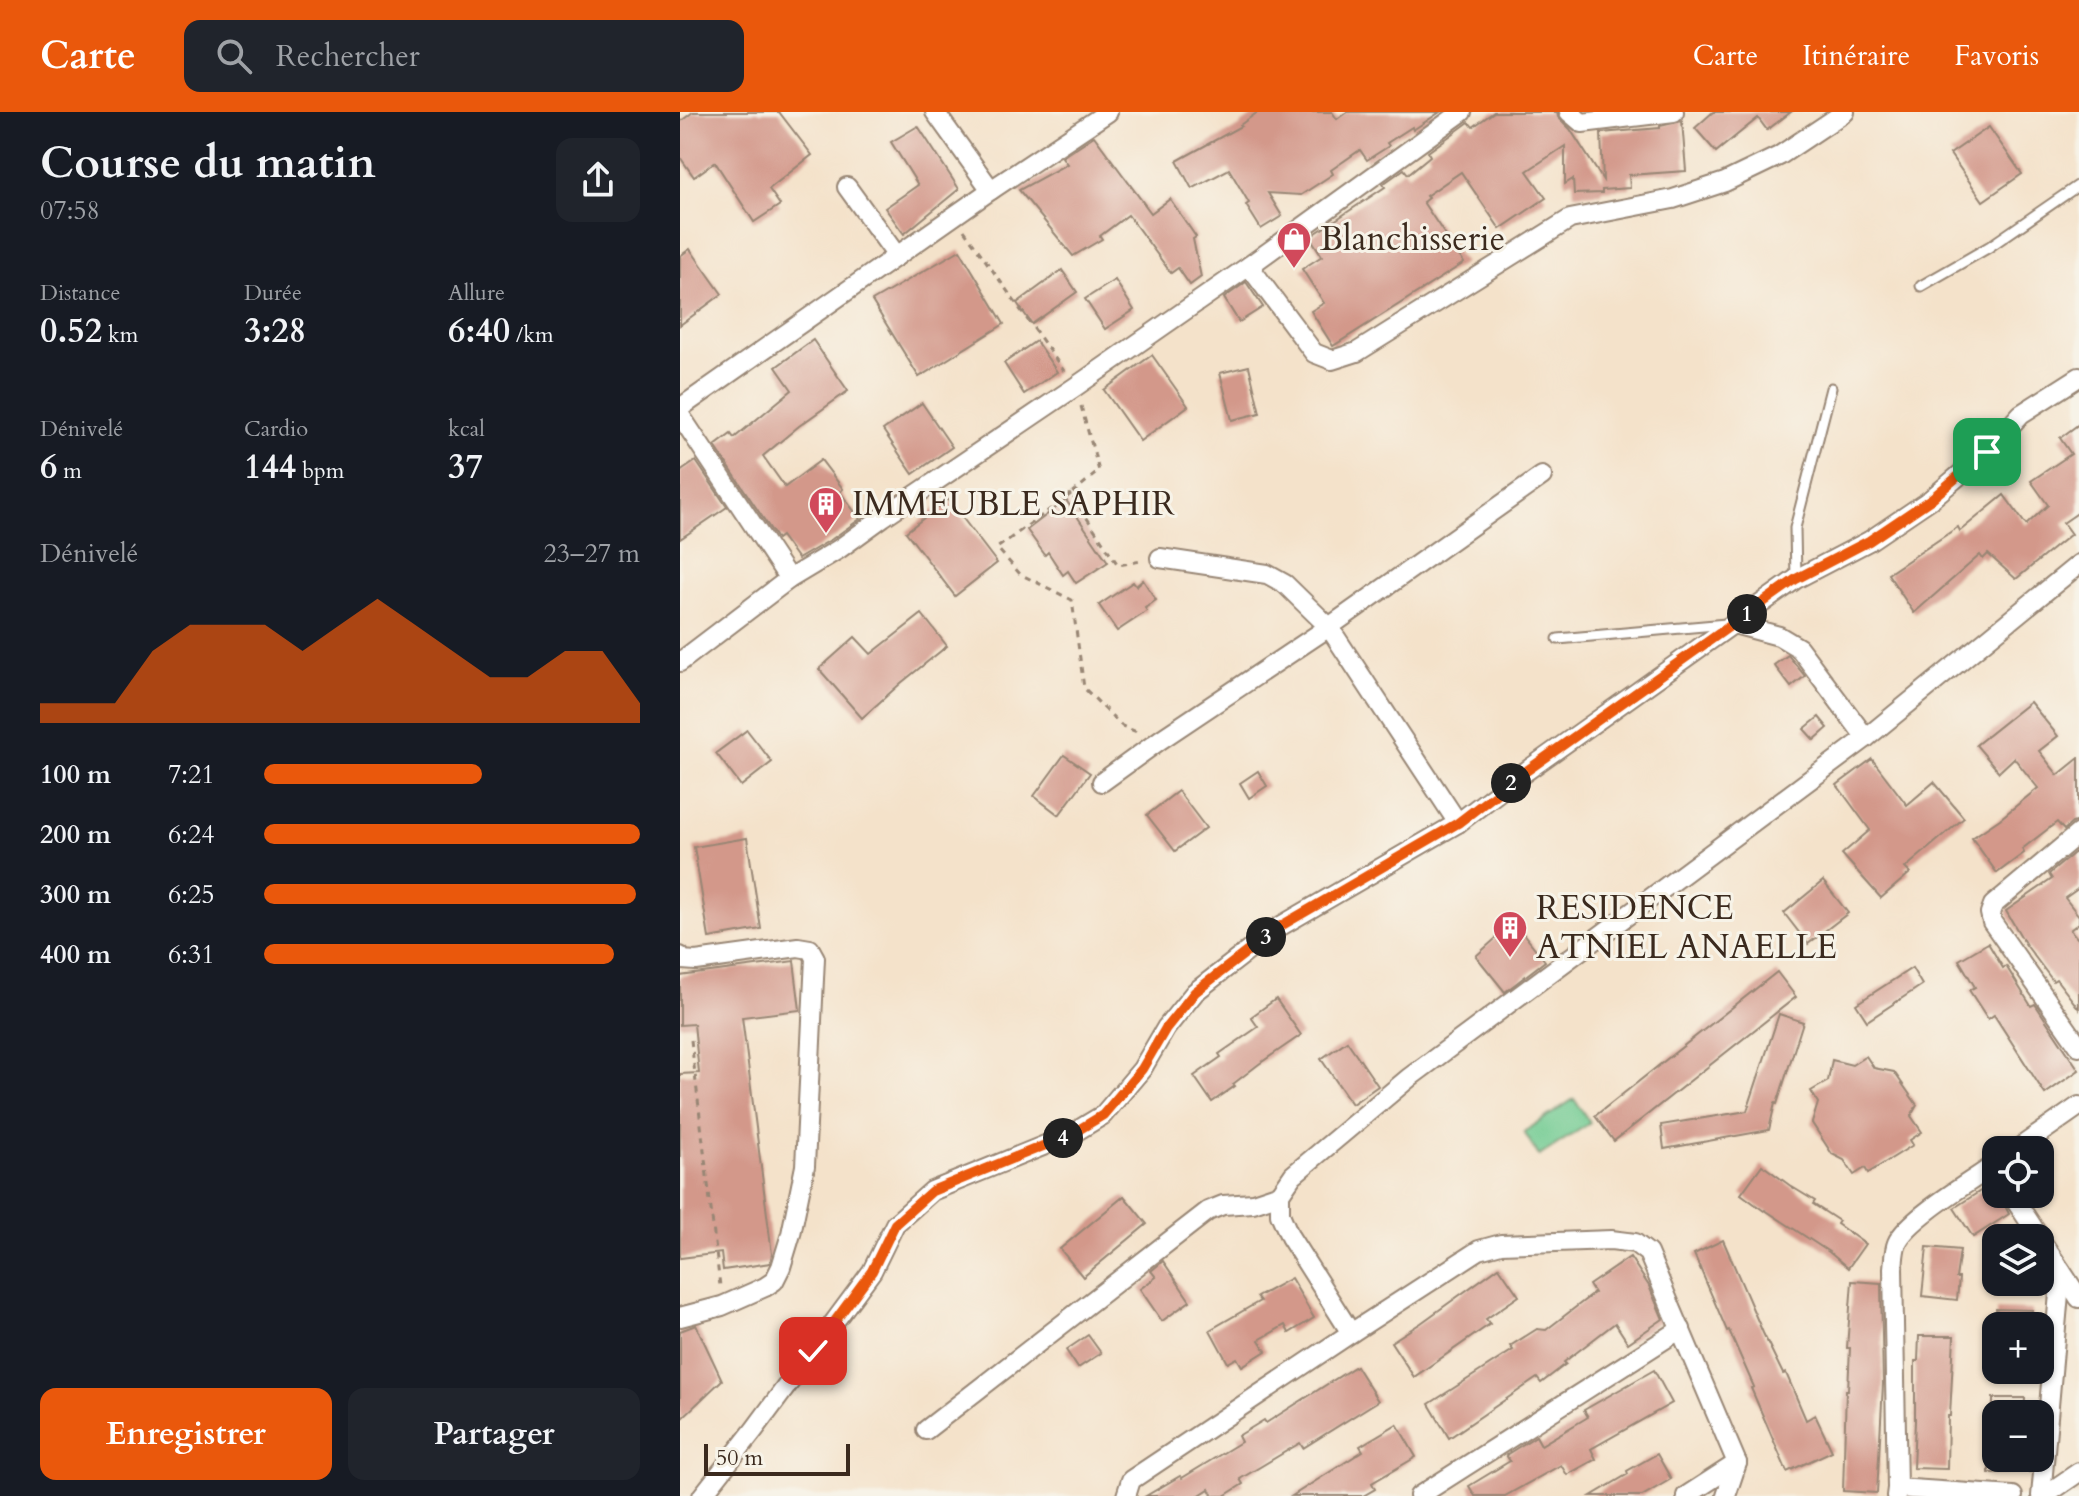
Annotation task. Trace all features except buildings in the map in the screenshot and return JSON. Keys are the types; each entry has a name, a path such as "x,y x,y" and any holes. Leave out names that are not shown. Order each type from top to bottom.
{"street":[{"path":"935,112 991,190"},
{"path":"680,408 1108,112"},
{"path":"680,662 789,579 839,549 1075,387 1462,112"},
{"path":"1569,112 1582,123 1674,112"},
{"path":"1249,266 1314,353 1332,360 1357,352 1570,219 1673,199 1725,182 1779,156 1845,112"},
{"path":"847,187 897,256"},
{"path":"702,1496 872,1271 895,1224 932,1191 1070,1135 1103,1115 1142,1069 1166,1028 1195,992 1279,927 1458,823 1796,579 1869,541 1931,499 1987,452 2021,414 2079,377"},
{"path":"680,415 789,579"},
{"path":"1102,782 1542,476"},
{"path":"1160,558 1267,574 1285,584 1329,627 1458,823"},
{"path":"1351,1333 1290,1237 1280,1214 1280,1194 1293,1175 1410,1077 1866,738 2079,564"},
{"path":"1734,624 1779,636 1799,648 1866,738"},
{"path":"2079,833 1993,905 1990,913 1992,922 2079,1046"},
{"path":"680,956 682,960 696,961 798,947 810,949 815,958 805,1166 781,1267 774,1281 765,1287 722,1306 680,1317"},
{"path":"2036,1136 2079,1106"},
{"path":"1982,1175 1908,1227 1896,1244 1893,1268 1896,1492 2013,1496"},
{"path":"926,1430 1208,1211 1223,1205 1253,1203 1280,1194"},
{"path":"1126,1496 1131,1480 1479,1250 1501,1244 1611,1240 1635,1243 1648,1253 1737,1463 1726,1496"},
{"path":"2054,1260 2079,1298"},
{"path":"2043,1496 2061,1271"},
{"path":"1419,1496 1681,1329"},
{"path":"1686,1496 1737,1463"},
{"path":"2043,1496 2079,1472"}],"lane":[{"path":"1921,286 1989,247 2079,185"},
{"path":"1796,579 1795,528 1831,388"},
{"path":"1558,639 1734,624"}],"path":[{"path":"955,217 1075,387 1099,471 997,548 1020,574 1072,600 1084,688 1122,726 1160,740"},
{"path":"1071,494 1118,565 1160,558"},
{"path":"691,1040 722,1306"}],"green space":[{"path":"1574,1099 1590,1123 1539,1156 1524,1132"}],"place":[{"name":"Blanchisserie","path":"1294,270"},
{"name":"IMMEUBLE SAPHIR","path":"826,535"},
{"name":"RESIDENCE ATNIEL ANAELLE","path":"1510,959"}],"route":[{"path":"813,1351 872,1271 895,1224 932,1191 1070,1135 1103,1115 1142,1069 1166,1028 1195,992 1279,927 1458,823 1796,579 1869,541 1931,499 1987,452"}]}
